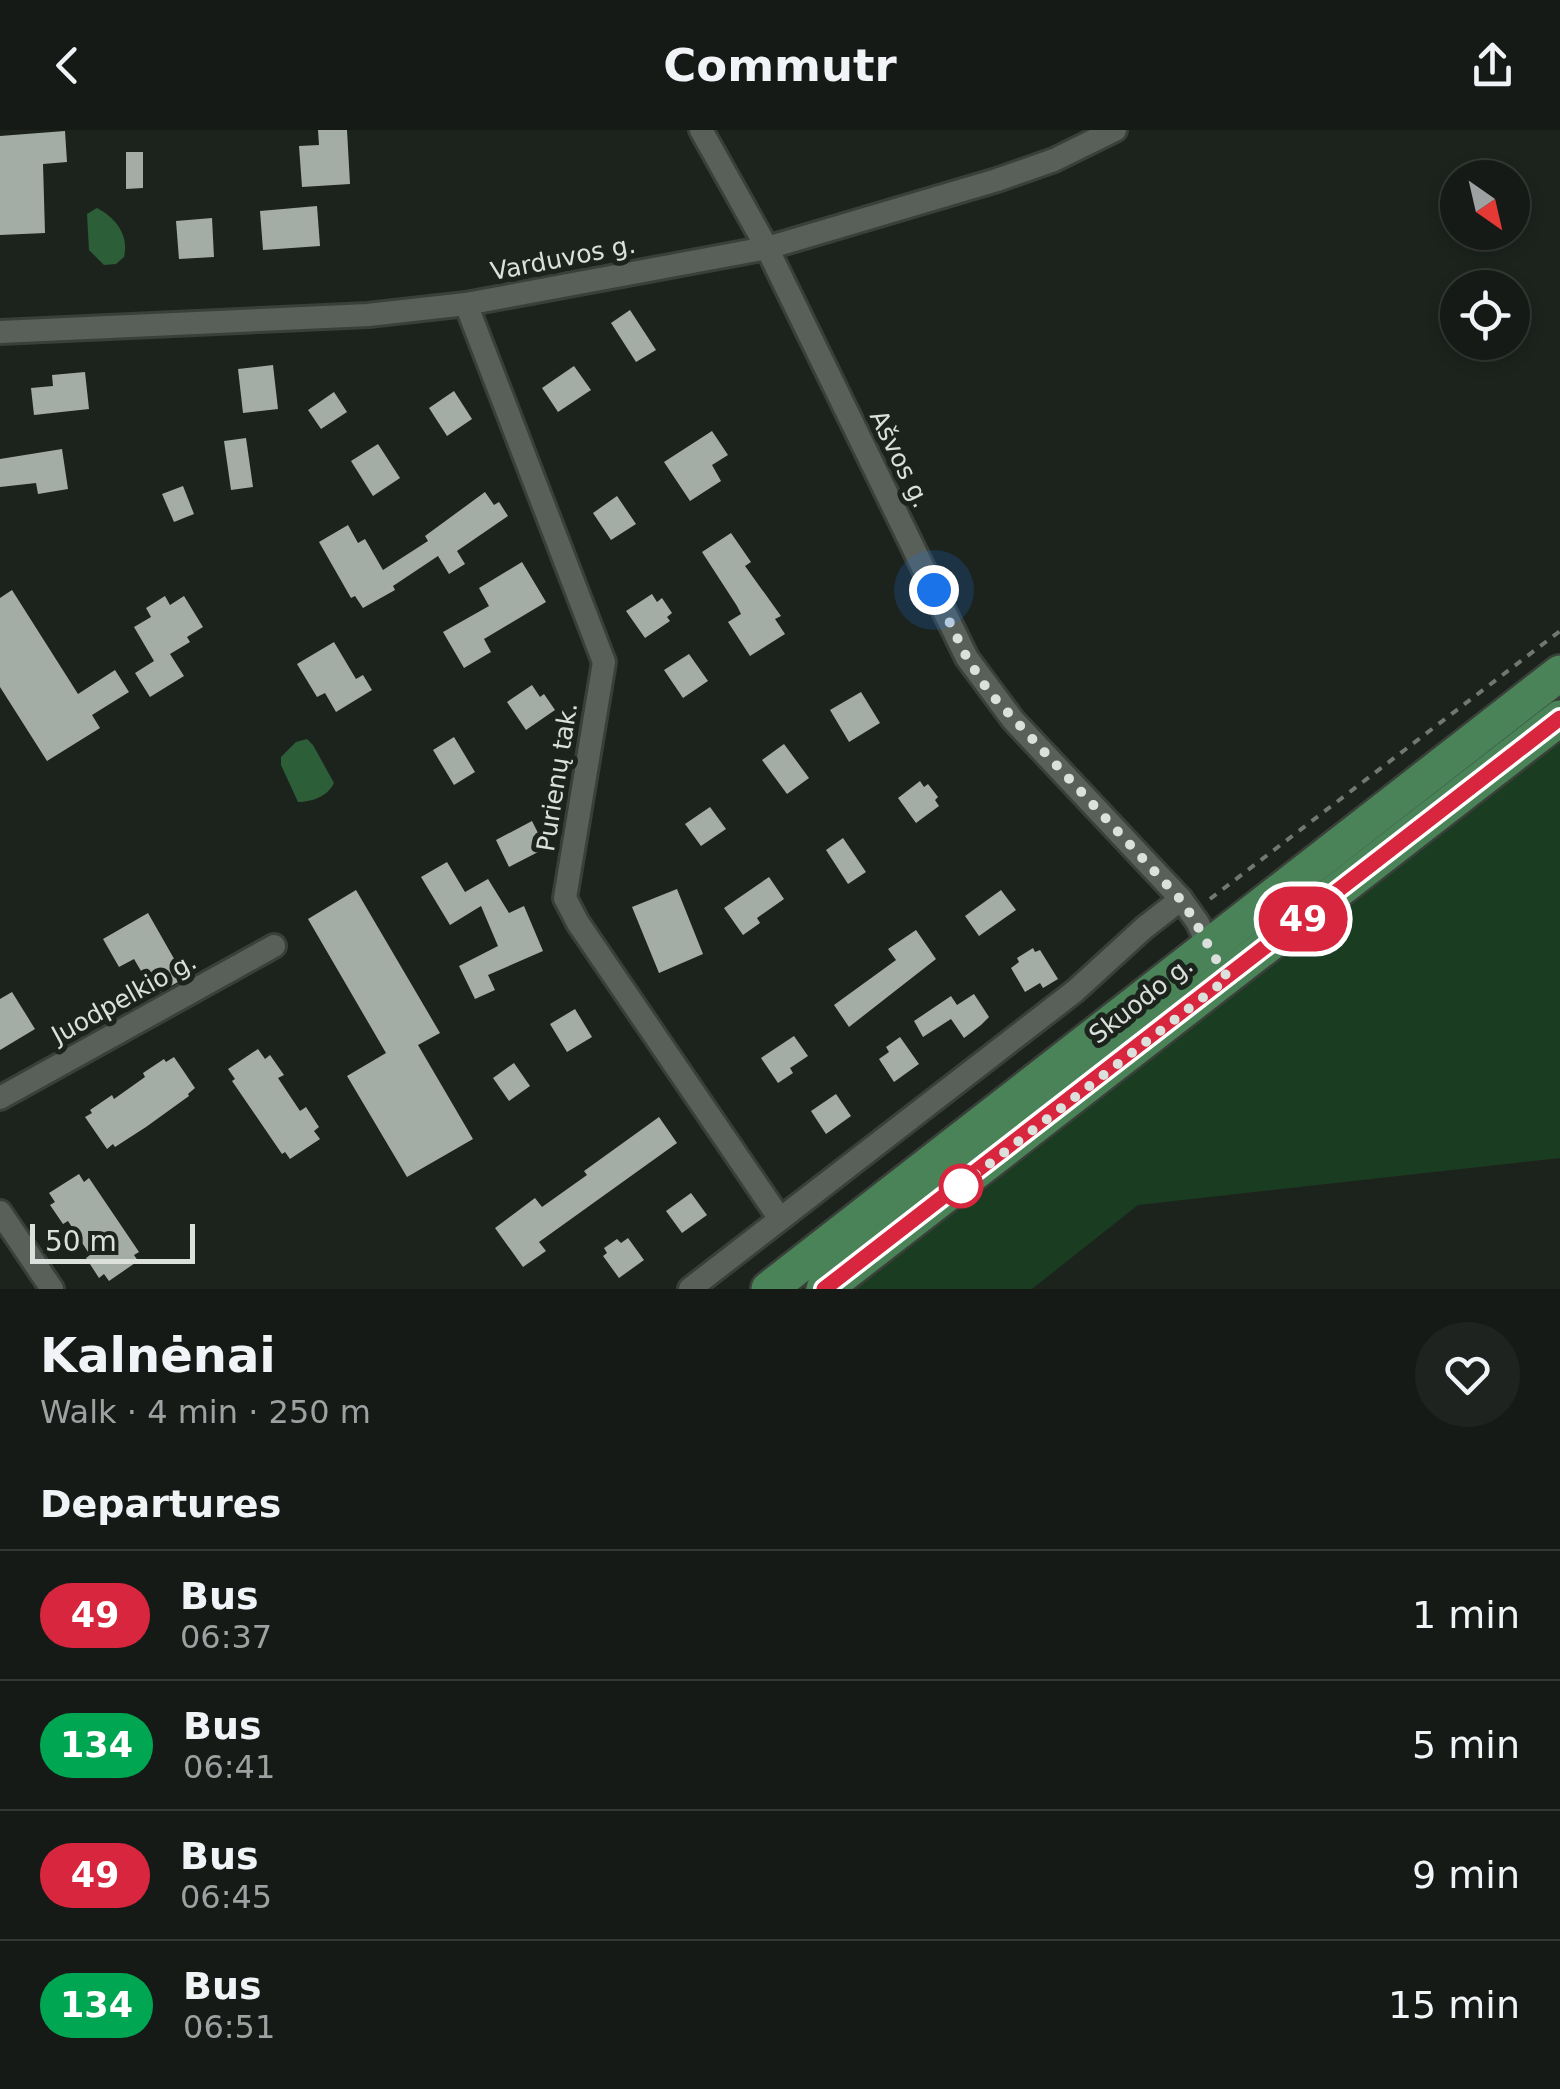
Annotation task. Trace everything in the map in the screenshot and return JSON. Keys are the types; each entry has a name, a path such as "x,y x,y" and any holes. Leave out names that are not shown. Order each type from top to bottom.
{"main road":[{"name":"Skuodo g.","path":"769,1289 1560,673"},
{"name":"Skuodo g.","path":"824,1289 1560,718"}],"street":[{"name":"Ašvos g.","path":"701,130 767,248 967,658 1012,720 1181,900 1228,978"},
{"name":"Varduvos g.","path":"0,332 368,315 466,304 767,248 997,180 1054,160 1115,130"},
{"name":"Purienų tak.","path":"466,304 604,662 565,898 588,938 780,1218"},
{"path":"690,1289 1076,992 1144,928 1181,900"},
{"name":"Juodpelkio g.","path":"0,1098 274,946"},
{"path":"0,1212 52,1289"}],"shaded area":[{"path":"97,208 123,234 124,257 116,264 104,265 89,250 87,214"},
{"path":"1560,735 1560,1158 1138,1205 1032,1289 846,1289"},
{"path":"307,739 334,783 319,797 298,802 281,757 296,742"}],"building":[{"path":"318,130 347,130 350,184 302,187 299,146 319,145"},
{"path":"65,131 67,162 43,164 45,233 0,235 0,136"},
{"path":"126,152 143,152 143,188 126,189"},
{"path":"317,206 320,246 263,250 260,211"},
{"path":"212,218 214,257 179,259 176,221"},
{"path":"630,310 656,350 636,362 611,323"},
{"path":"273,365 278,409 243,413 238,369"},
{"path":"574,366 591,390 558,412 542,388"},
{"path":"85,372 89,409 34,415 31,388 53,386 52,375"},
{"path":"454,391 472,419 447,436 429,408"},
{"path":"334,392 347,412 321,429 308,410"},
{"path":"712,431 728,455 712,465 721,481 690,501 664,462"},
{"path":"246,438 253,487 231,490 224,441"},
{"path":"378,444 400,478 373,496 351,461"},
{"path":"62,449 68,489 38,494 36,483 0,487 0,459"},
{"path":"183,486 194,514 174,522 162,494"},
{"path":"485,492 494,505 499,502 508,516 457,551 465,564 449,574 438,556 393,586 395,590 363,608 355,596 351,598 319,542 348,525 358,543 365,539 383,570 428,541 425,536"},
{"path":"617,496 636,524 611,540 593,513"},
{"path":"731,533 751,562 745,566 781,616 775,619 785,634 750,656 728,622 741,614 702,552"},
{"path":"522,562 546,602 484,639 491,652 464,668 443,632 489,606 479,588"},
{"path":"12,590 78,694 115,670 129,692 92,715 100,728 47,761 0,687 0,598"},
{"path":"652,594 657,602 662,598 672,613 667,617 670,621 645,638 626,611"},
{"path":"165,596 170,605 184,596 203,627 187,637 190,642 170,654 184,676 150,697 135,673 154,661 134,627 151,617 146,608"},
{"path":"334,642 356,679 363,675 372,690 336,712 325,693 317,697 297,664"},
{"path":"689,654 708,681 683,698 664,670"},
{"path":"532,685 555,710 526,730 507,702"},
{"path":"861,692 880,723 849,742 830,710"},
{"path":"454,737 475,772 454,785 433,750"},
{"path":"784,744 809,778 787,794 762,760"},
{"path":"920,781 924,787 928,784 938,797 935,800 939,806 916,823 898,798"},
{"path":"710,807 726,829 701,846 685,824"},
{"path":"532,821 540,837 534,840 540,851 509,867 496,840"},
{"path":"843,838 866,872 848,884 826,850"},
{"path":"447,862 465,892 488,879 509,913 524,906 543,951 488,975 495,990 475,999 459,966 498,946 481,906 450,925 421,877"},
{"path":"769,877 784,899 757,918 760,923 743,935 724,908"},
{"path":"677,889 703,954 659,973 632,907"},
{"path":"356,890 440,1033 418,1045 473,1139 407,1177 347,1076 386,1053 308,919"},
{"path":"1001,890 1016,910 979,936 965,916"},
{"path":"148,913 185,978 155,995 134,959 119,967 103,939"},
{"path":"916,930 936,959 849,1027 834,1005 896,960 888,949"},
{"path":"1033,948 1035,952 1040,950 1058,979 1025,992 1011,968 1019,962 1017,958"},
{"path":"12,992 35,1029 0,1050 0,999"},
{"path":"974,994 989,1017 981,1025 964,1038 951,1019 923,1037 914,1021 951,996 957,1005"},
{"path":"575,1009 592,1037 567,1052 550,1024"},
{"path":"794,1036 808,1056 790,1068 793,1073 778,1083 761,1058"},
{"path":"900,1037 919,1064 894,1082 879,1059 889,1052 886,1047"},
{"path":"258,1049 265,1059 270,1055 284,1075 278,1078 300,1111 306,1107 319,1127 314,1131 320,1139 290,1159 285,1152 282,1154 232,1081 235,1079 228,1069"},
{"path":"174,1057 195,1088 146,1127 107,1149 85,1117 92,1113 90,1110 112,1095 114,1099 164,1059 166,1062"},
{"path":"514,1063 530,1086 509,1101 493,1078"},
{"path":"836,1094 851,1116 826,1134 811,1111"},
{"path":"659,1117 677,1143 539,1242 546,1251 523,1267 495,1228 535,1198 542,1207"},
{"path":"79,1174 84,1182 89,1178 139,1252 134,1255 138,1261 109,1281 104,1274 99,1278 86,1258 90,1255 68,1221 63,1224 50,1205 55,1202 49,1193"},
{"path":"691,1193 707,1215 682,1233 666,1211"},
{"path":"628,1238 644,1260 619,1278 603,1256 607,1253 604,1248 617,1239 621,1243"}],"bus line":[{"name":"49","path":"824,1289 1560,718"}],"route":[{"path":"934,590 967,658 989,692 1181,900 1228,978 961,1186"}]}
